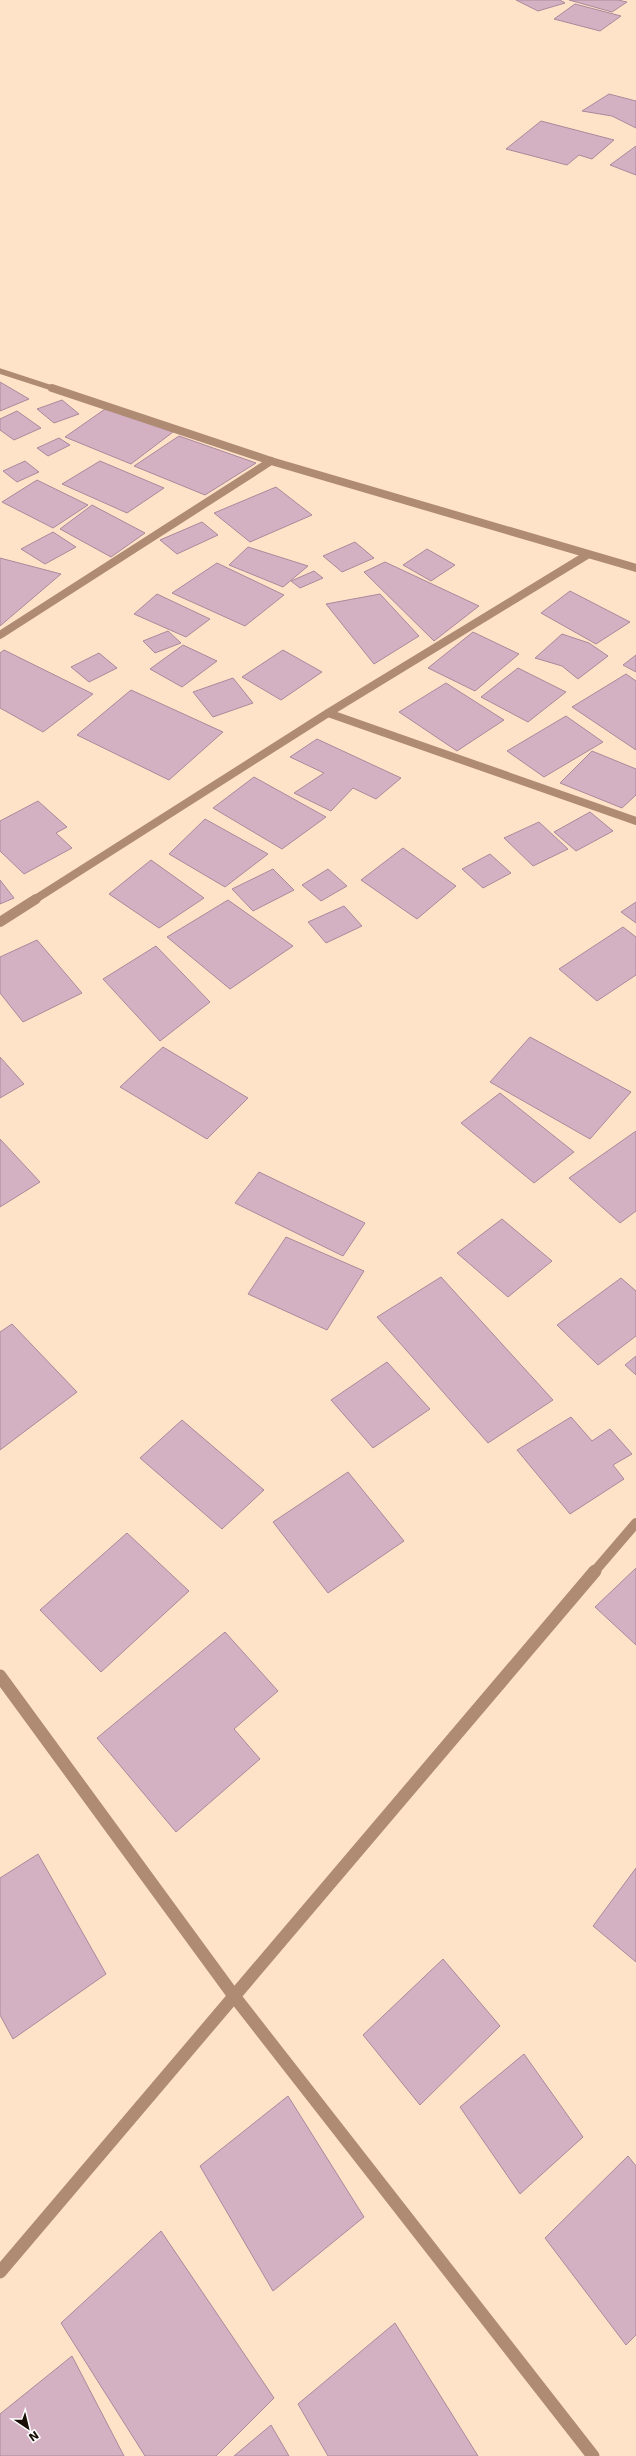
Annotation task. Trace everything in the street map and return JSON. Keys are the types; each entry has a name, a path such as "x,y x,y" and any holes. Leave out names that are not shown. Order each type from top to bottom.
{"street":[{"path":"0,371 271,461 587,555 636,568"},
{"path":"0,635 271,461"},
{"path":"0,922 328,713 587,555"},
{"path":"328,713 636,821"},
{"path":"0,2272 636,1523"},
{"path":"0,1676 234,1996 593,2456"}],"building":[{"path":"516,0 560,0 565,3 538,11"},
{"path":"569,0 618,0 627,2 612,12"},
{"path":"575,4 621,16 600,31 554,19"},
{"path":"609,94 636,101 636,128 612,116 582,111"},
{"path":"541,121 614,140 592,159 579,155 567,165 506,149"},
{"path":"636,146 636,175 610,165"},
{"path":"0,382 29,399 0,411"},
{"path":"62,400 79,414 54,423 37,409"},
{"path":"108,407 173,432 131,464 65,437"},
{"path":"17,411 41,428 14,440 0,430 0,419"},
{"path":"179,436 256,463 205,495 134,466"},
{"path":"59,438 70,445 48,456 37,448"},
{"path":"25,461 39,472 17,482 3,471"},
{"path":"100,461 164,488 127,513 62,484"},
{"path":"37,480 88,505 53,528 2,502"},
{"path":"276,487 312,515 250,542 214,513"},
{"path":"92,505 145,533 111,557 60,529"},
{"path":"202,522 218,535 177,554 160,540"},
{"path":"53,532 76,547 45,564 21,549"},
{"path":"355,542 374,558 342,572 323,556"},
{"path":"248,547 308,566 283,587 229,565"},
{"path":"427,549 455,565 431,581 403,565"},
{"path":"0,558 61,574 0,626"},
{"path":"385,562 479,606 434,641 364,572"},
{"path":"217,563 284,595 245,626 172,593"},
{"path":"314,571 323,578 300,588 291,581"},
{"path":"570,591 630,622 596,644 541,613"},
{"path":"157,594 210,619 186,637 134,614"},
{"path":"380,594 419,636 374,664 326,604"},
{"path":"168,631 181,643 155,653 143,641"},
{"path":"473,632 519,654 475,691 428,668"},
{"path":"562,634 589,643 608,656 578,679 562,666 535,658"},
{"path":"183,645 217,661 182,687 150,669"},
{"path":"4,650 93,694 43,732 0,708 0,653"},
{"path":"283,650 322,672 281,700 242,677"},
{"path":"99,653 117,668 89,682 71,667"},
{"path":"636,655 636,672 623,665"},
{"path":"518,668 566,692 528,722 481,697"},
{"path":"626,674 636,681 636,750 572,707"},
{"path":"233,678 253,703 213,717 193,692"},
{"path":"446,683 504,720 457,751 399,712"},
{"path":"131,690 223,732 169,780 77,735"},
{"path":"566,716 603,742 544,777 507,751"},
{"path":"317,739 401,778 376,799 353,788 331,811 294,793 324,773 290,757"},
{"path":"592,751 636,769 636,795 622,808 560,783"},
{"path":"254,777 326,817 282,849 213,808"},
{"path":"38,801 67,827 56,833 72,848 24,874 0,851 0,821"},
{"path":"590,812 613,831 576,851 554,832"},
{"path":"205,819 268,854 225,887 169,854"},
{"path":"539,822 568,849 533,866 504,838"},
{"path":"403,848 456,886 417,919 361,880"},
{"path":"490,854 511,873 483,888 462,869"},
{"path":"151,860 204,898 159,928 109,894"},
{"path":"273,869 294,890 253,911 232,889"},
{"path":"328,869 347,886 321,901 302,885"},
{"path":"0,880 14,898 0,904"},
{"path":"228,900 293,946 230,989 167,937"},
{"path":"636,902 636,923 621,912"},
{"path":"344,906 362,926 326,943 308,922"},
{"path":"623,927 636,937 636,975 597,1001 559,969"},
{"path":"37,940 82,993 23,1022 0,993 0,957"},
{"path":"156,946 210,1002 160,1041 103,979"},
{"path":"530,1037 631,1092 590,1139 490,1082"},
{"path":"163,1047 248,1098 207,1139 120,1087"},
{"path":"0,1057 24,1084 0,1098"},
{"path":"500,1093 574,1152 534,1183 461,1123"},
{"path":"636,1131 636,1211 620,1223 569,1178"},
{"path":"0,1139 40,1182 0,1207"},
{"path":"259,1172 365,1223 343,1256 235,1203"},
{"path":"502,1219 552,1261 508,1297 457,1253"},
{"path":"286,1237 364,1271 327,1330 248,1294"},
{"path":"441,1277 553,1400 488,1443 377,1317"},
{"path":"621,1278 636,1291 636,1336 598,1365 557,1325"},
{"path":"12,1324 77,1392 0,1450 0,1332"},
{"path":"636,1356 636,1375 625,1365"},
{"path":"387,1362 430,1409 373,1448 331,1400"},
{"path":"571,1417 592,1441 610,1429 632,1454 613,1465 624,1479 570,1514 517,1450"},
{"path":"182,1420 264,1490 222,1529 140,1458"},
{"path":"348,1472 404,1541 328,1593 273,1522"},
{"path":"127,1533 189,1591 101,1672 40,1610"},
{"path":"636,1568 636,1645 595,1607"},
{"path":"225,1632 278,1691 234,1729 260,1759 176,1832 97,1738"},
{"path":"38,1854 106,1974 13,2039 0,2015 0,1878"},
{"path":"636,1868 636,1962 593,1926"},
{"path":"443,1959 500,2026 420,2105 363,2035"},
{"path":"524,2054 583,2137 520,2194 460,2107"},
{"path":"288,2096 364,2217 273,2291 200,2166"},
{"path":"628,2156 636,2166 636,2335 626,2345 545,2238"},
{"path":"161,2231 274,2398 216,2456 145,2456 61,2323"},
{"path":"395,2323 478,2456 328,2456 298,2404"},
{"path":"72,2356 124,2456 0,2456 0,2414"},
{"path":"271,2425 289,2456 234,2456"}]}
